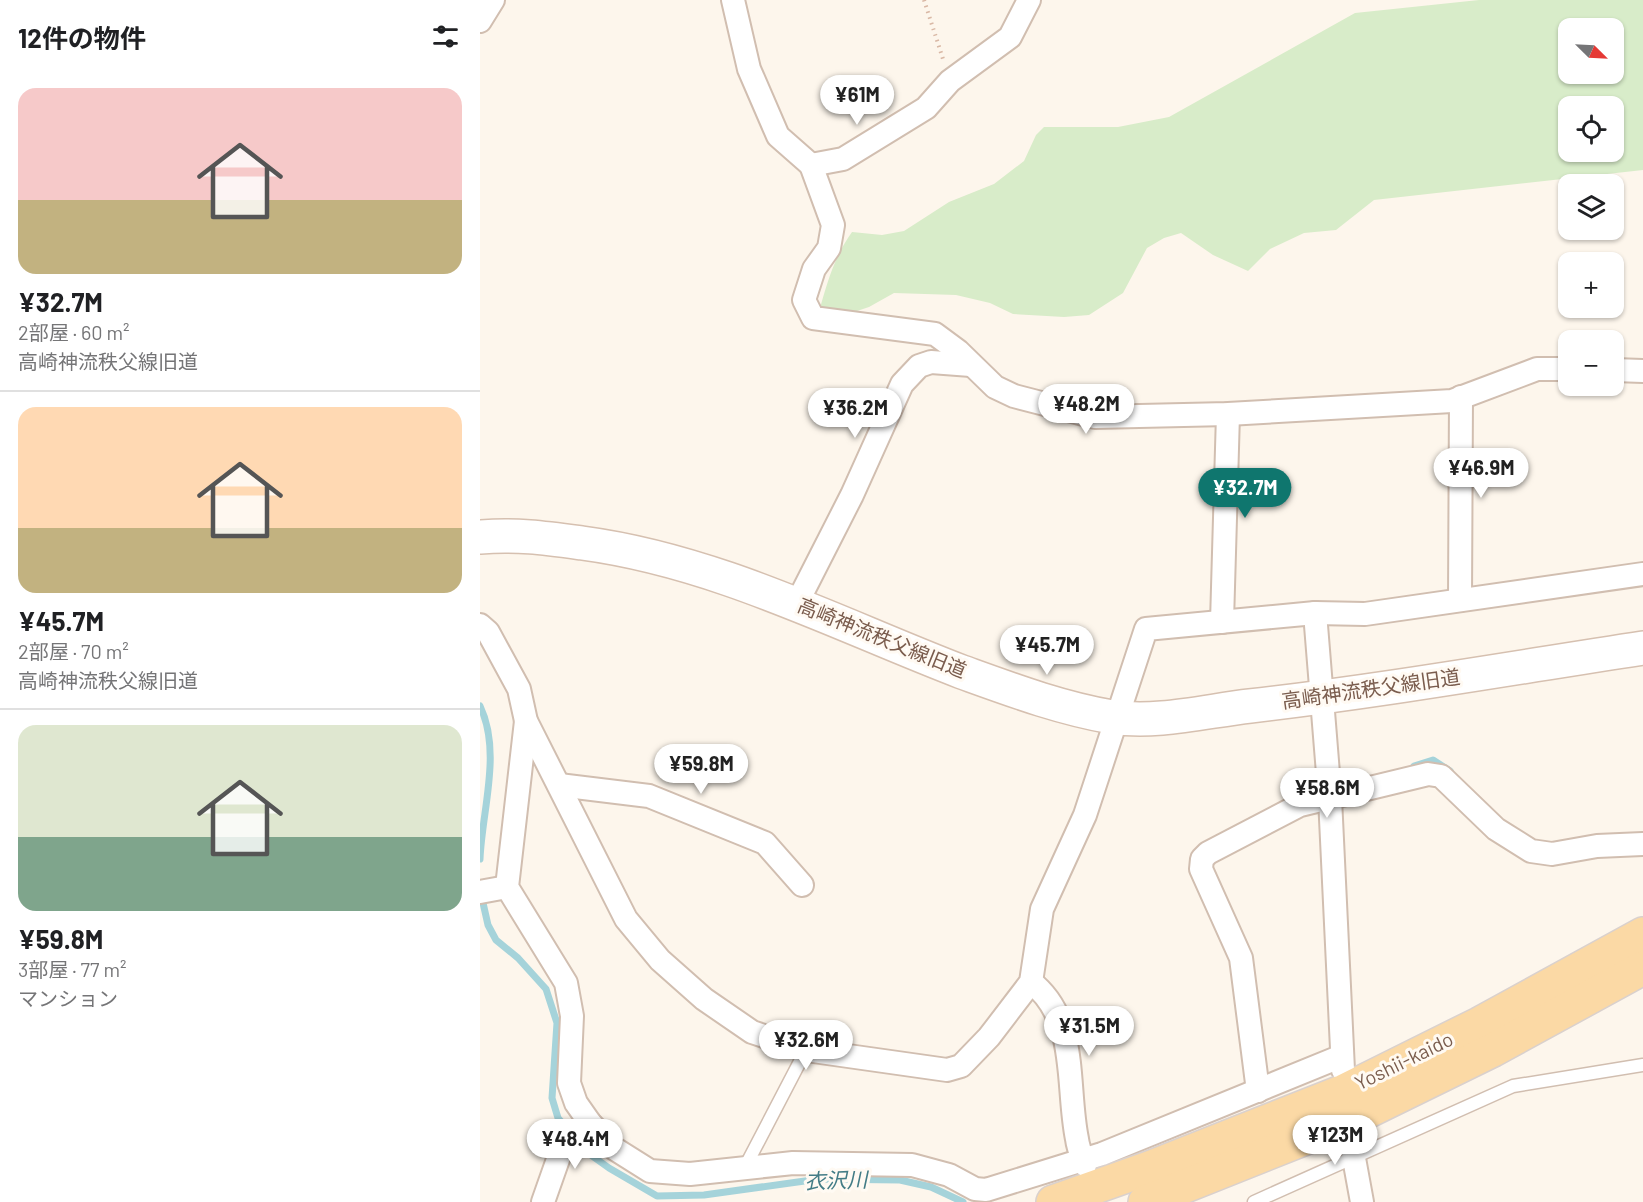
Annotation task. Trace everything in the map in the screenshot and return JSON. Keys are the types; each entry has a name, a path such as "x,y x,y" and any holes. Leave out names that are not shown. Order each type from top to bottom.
{"main road":[{"name":"Yoshii-kaido","path":"1145,1202 1345,1107 1479,1024 1643,934"},
{"name":"Yoshii-kaido","path":"1053,1202 1149,1168 1345,1107 1493,1050 1643,968"}],"street":[{"path":"480,21 493,0"},
{"path":"733,0 749,69 778,136 811,165 833,225 829,248 814,269 804,300 813,318 935,334 958,351 995,387 1014,396 1095,417 1228,414 1452,401 1537,369 1558,369"},
{"path":"811,165 843,159 926,108 950,81 1010,38 1029,0"},
{"path":"797,603 852,495 902,384 920,366 931,363 971,365"},
{"path":"1624,370 1643,371"},
{"path":"1460,600 1461,398"},
{"path":"1222,622 1228,414"},
{"name":"高崎神流秩父線旧道","path":"480,537 517,534 605,546 686,563 797,603 926,658 1044,703 1115,717 1151,717 1323,697 1643,648"},
{"path":"480,625 488,632 519,689 526,721 626,920 660,960 704,999 752,1032 806,1050 946,1070 961,1066 989,1037 1032,982 1042,909 1084,815 1146,629 1315,613 1365,614 1643,574"},
{"path":"1315,613 1330,798 1345,1107 1362,1202"},
{"path":"526,721 507,887 566,983 572,1016 569,1083 576,1103 590,1123 615,1149 650,1171 690,1174 793,1163 912,1165 949,1175 975,1188 986,1190 1084,1163 1342,1056"},
{"path":"1258,1091 1240,958 1204,877 1202,859 1208,853 1300,805 1428,774 1441,776 1496,829 1531,850 1552,854 1596,846 1643,844"},
{"path":"559,785 649,796 765,843 802,885"},
{"path":"480,892 507,887"},
{"path":"1032,982 1040,988 1053,1006 1067,1042 1077,1139 1084,1163"},
{"path":"543,1202 562,1148 590,1123"}],"lane":[{"path":"744,1169 806,1050"},
{"path":"1254,1202 1514,1086 1643,1065"}],"path":[{"path":"924,0 950,81"}],"green space":[{"path":"1479,0 1643,0 1643,170 1607,174 1558,174 1558,179 1374,200 1336,230 1304,233 1270,249 1248,271 1213,255 1181,233 1164,238 1147,248 1123,293 1089,315 1064,317 1013,314 990,303 956,295 894,293 869,307 839,317 819,312 836,261 852,232 882,235 904,231 949,202 994,184 1024,161 1036,135 1044,127 1118,127 1169,117 1355,13"}],"waterway":[{"name":"衣沢川","path":"480,706 490,742 489,781 480,859"},
{"path":"1414,766 1433,760 1450,771"},
{"name":"衣沢川","path":"481,894 488,925 496,940 518,958 546,989 557,1023 552,1098 558,1118 588,1153 609,1168 657,1196 704,1195 819,1179 900,1180 931,1187 963,1202"}]}
